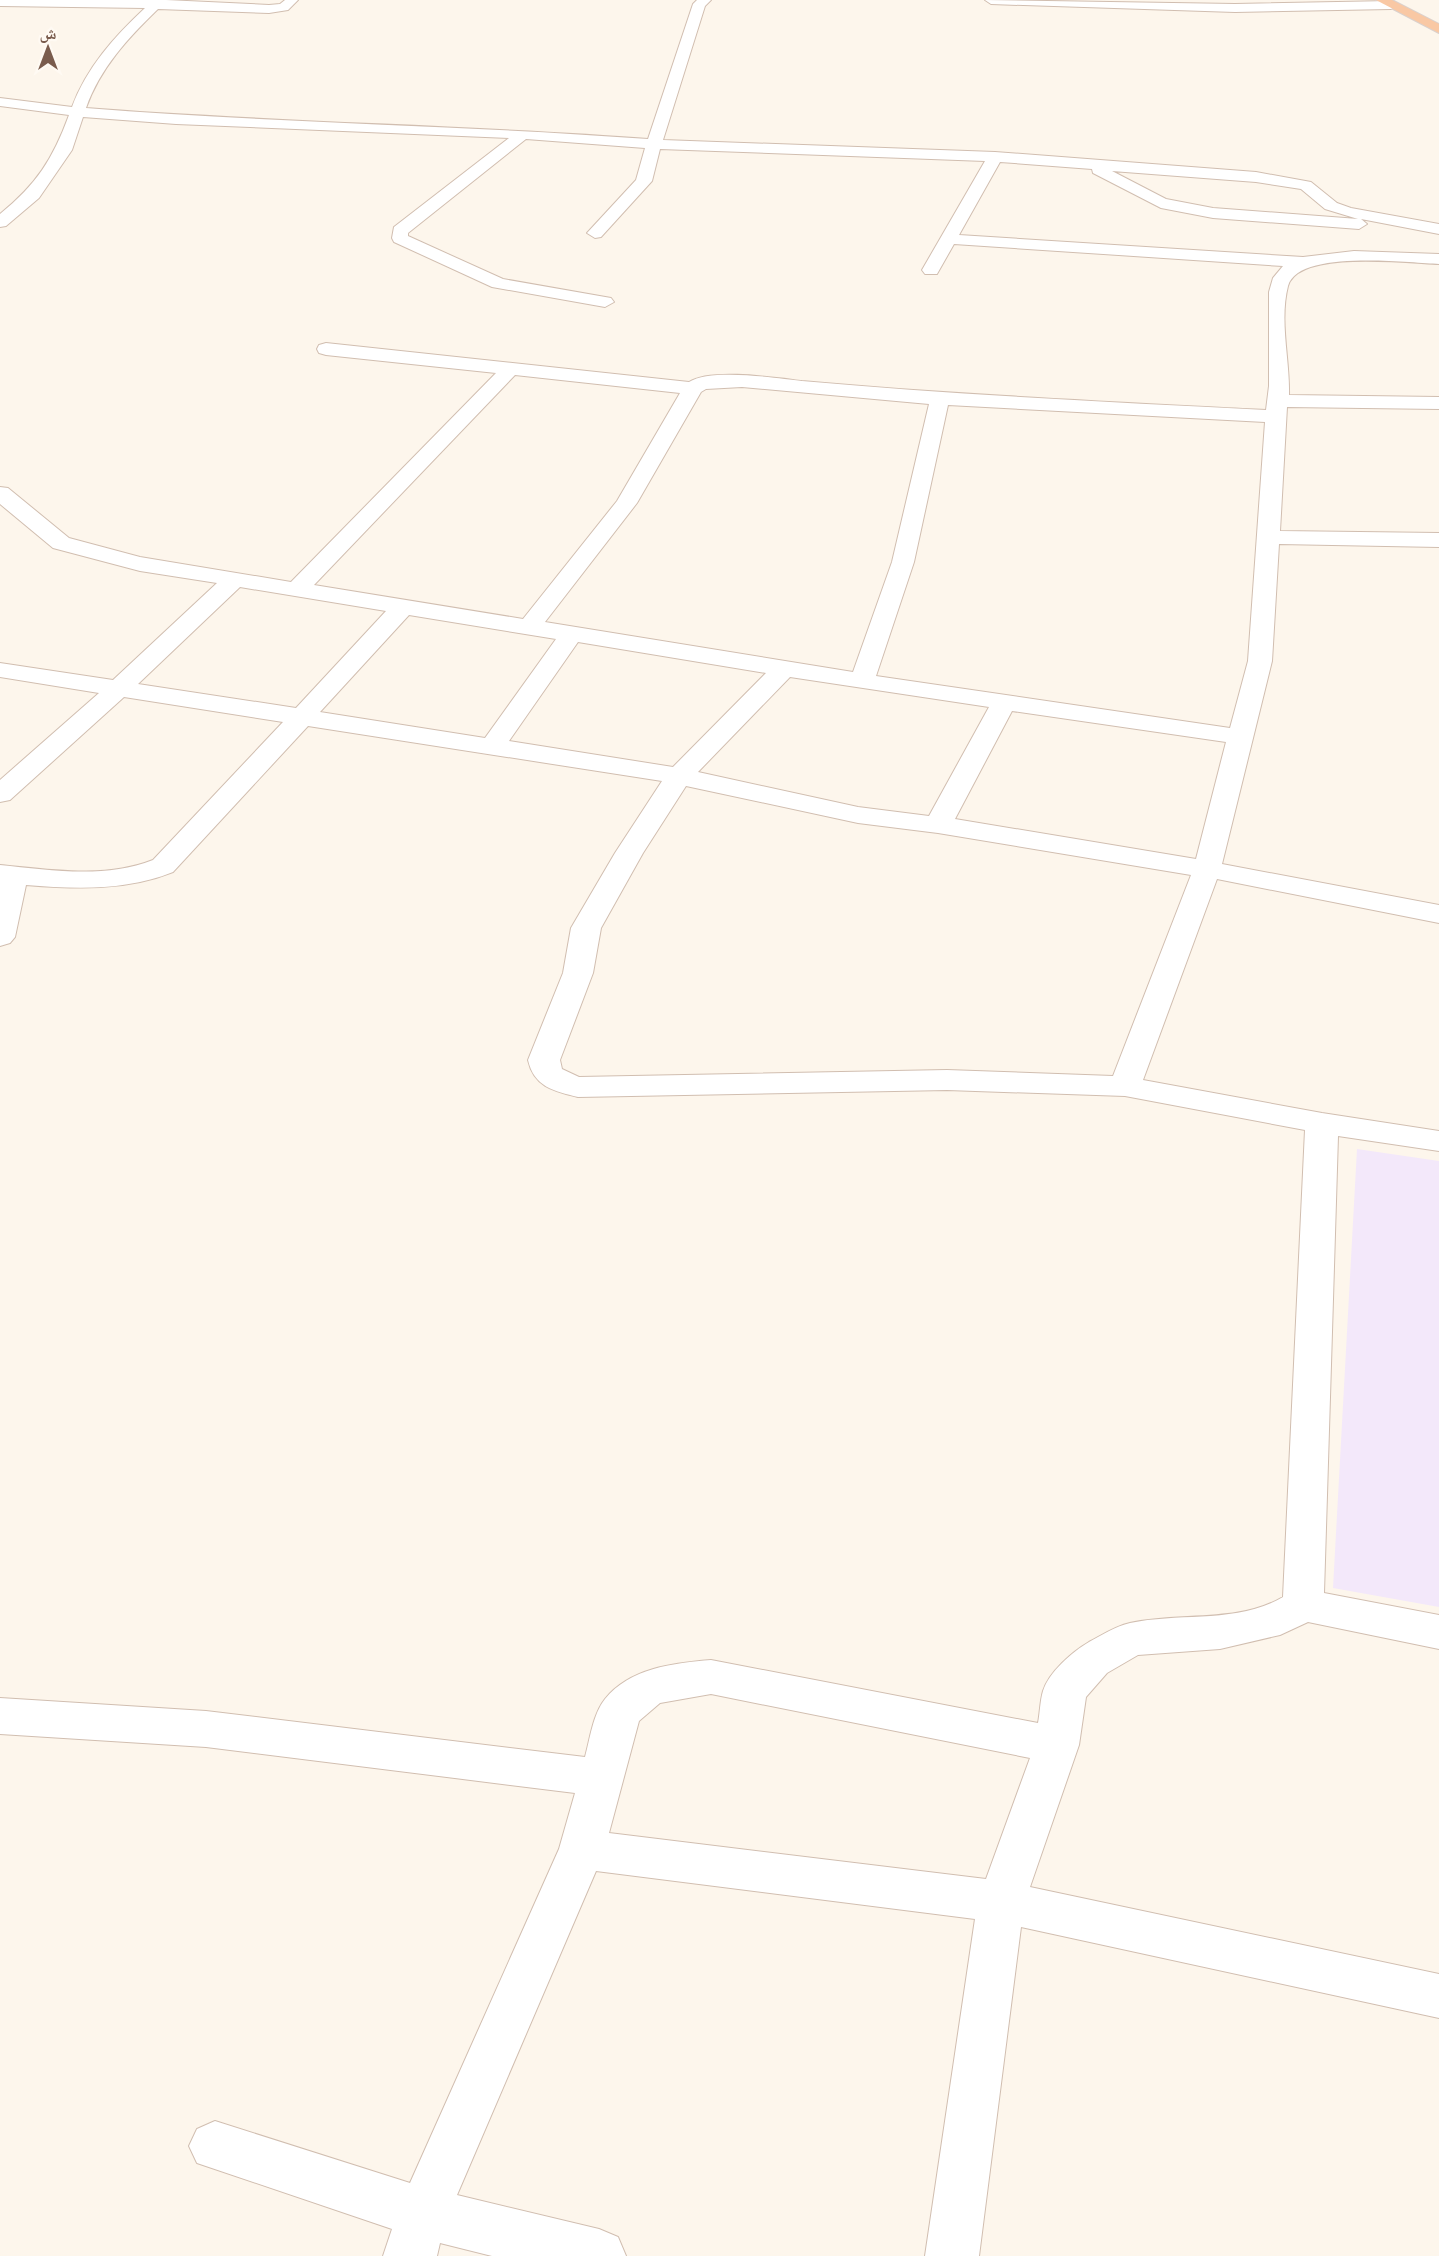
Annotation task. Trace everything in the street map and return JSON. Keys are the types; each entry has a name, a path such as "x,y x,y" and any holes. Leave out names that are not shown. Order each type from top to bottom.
{"highway":[{"path":"1386,2 1439,29"}],"street":[{"path":"9,1 158,2 269,9 284,7 292,0"},
{"path":"595,233 644,181 699,4 705,0"},
{"path":"991,0 1187,4 1386,2"},
{"path":"0,222 33,195 64,150 88,83 122,37 158,2"},
{"path":"0,102 77,112 223,122 523,135 654,144 996,157 1292,182 1314,190 1331,206 1403,224 1439,229"},
{"path":"523,135 400,231 400,238 498,283 604,302"},
{"path":"931,270 996,157"},
{"path":"1087,164 1161,203 1202,211 1330,223 1403,224"},
{"path":"950,239 1300,262 1358,257 1439,259"},
{"path":"1125,1086 1207,869 1260,661 1276,432 1277,352 1282,277 1292,265 1300,262"},
{"path":"326,349 693,388 714,381 742,381 940,399 1275,408 1439,403"},
{"path":"297,589 510,369"},
{"path":"529,627 626,503 693,388"},
{"path":"862,681 903,562 940,399"},
{"path":"4,501 61,543 141,564 784,669 1242,737"},
{"path":"1269,537 1439,540"},
{"path":"0,794 119,688 235,579"},
{"path":"0,937 7,875 119,879 150,873 163,866 404,606"},
{"path":"493,745 572,634"},
{"path":"784,669 679,776 629,854 586,928 578,973 544,1060 547,1073 553,1078 578,1087 947,1080 1125,1086 1322,1123 1439,1141"},
{"path":"0,670 493,745 679,776 858,815 938,825 1207,869 1439,914"},
{"path":"938,825 1005,701"},
{"path":"1303,1605 1322,1123"},
{"path":"952,2256 1001,1902 1057,1745 1065,1690 1092,1661 1131,1639 1220,1632 1280,1619 1303,1605 1439,1632"},
{"path":"416,2234 582,1849 600,1777 620,1712 646,1689 681,1680 711,1677 1057,1745"},
{"path":"0,1716 206,1729 600,1777"},
{"path":"582,1849 1001,1902 1439,1996"},
{"path":"215,2146 416,2234 598,2256"}],"shaded area":[{"path":"1357,1149 1439,1161 1439,1607 1333,1588"}]}
